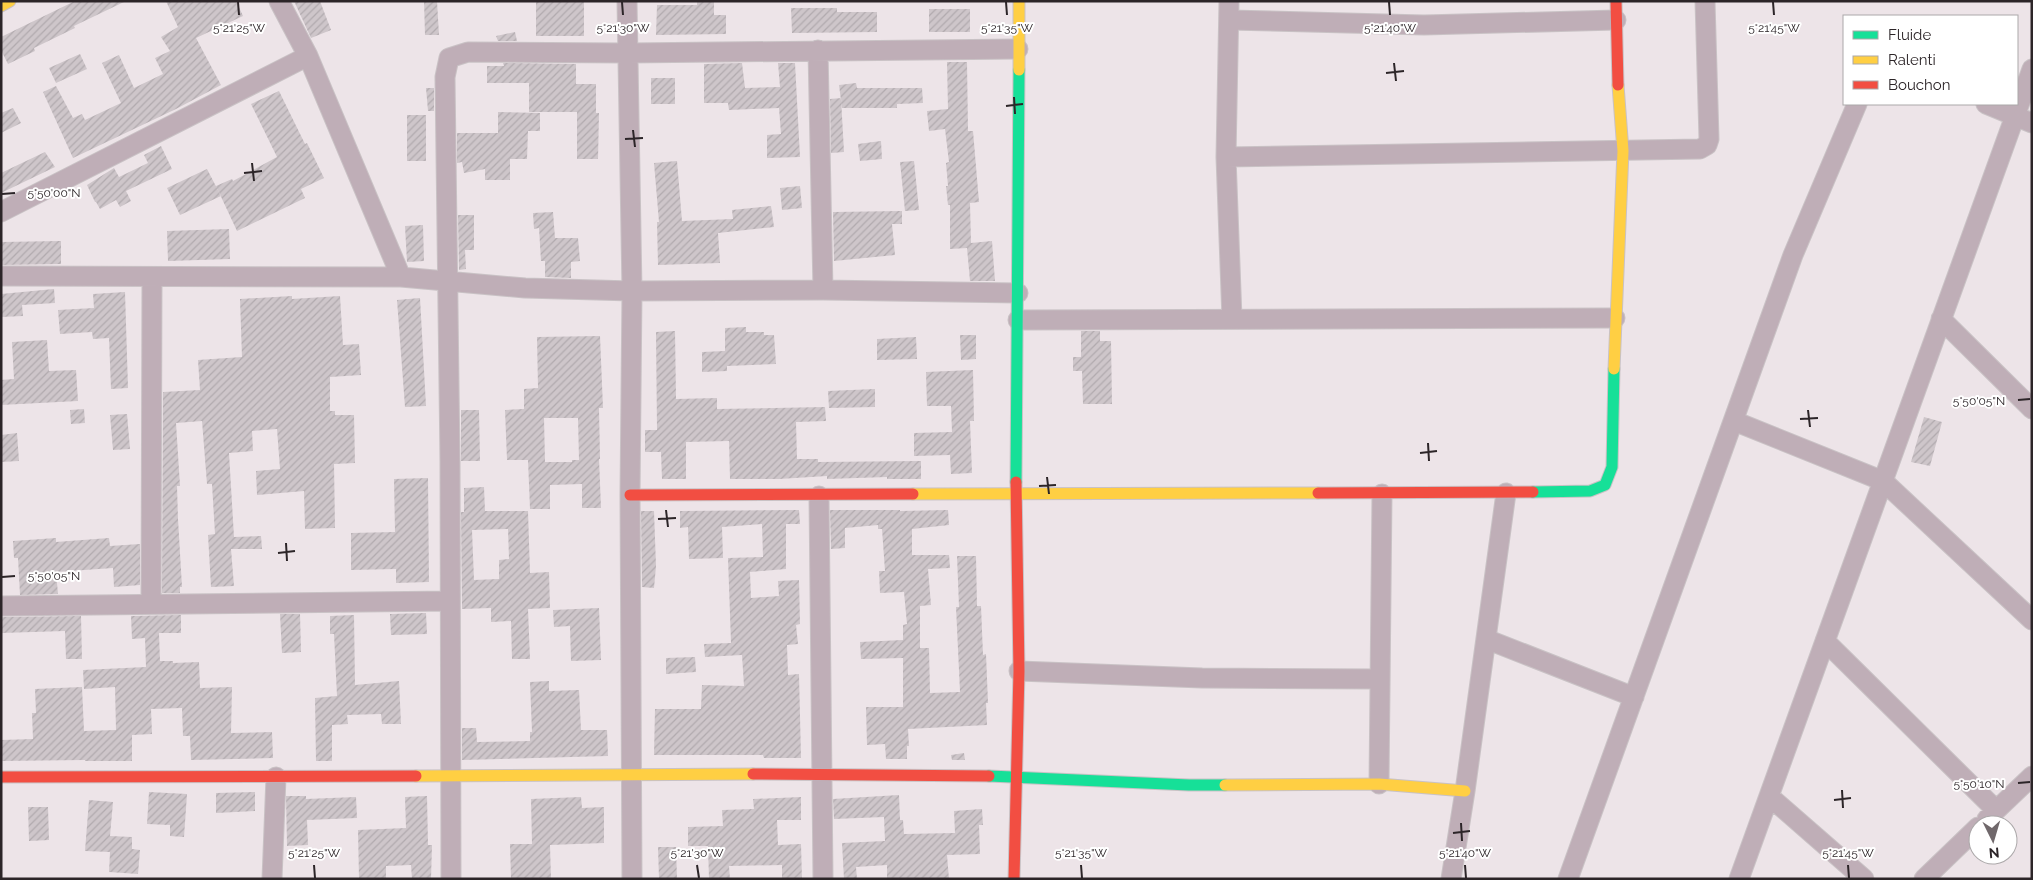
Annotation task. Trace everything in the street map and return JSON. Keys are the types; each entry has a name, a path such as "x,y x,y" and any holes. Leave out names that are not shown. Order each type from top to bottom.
{"street":[{"path":"1,6 10,1"},
{"path":"279,1 308,56 401,277"},
{"path":"627,1 632,291 630,495 632,879"},
{"path":"1014,879 1020,671 1016,496 1018,49 1020,1"},
{"path":"1229,1 1226,157 1232,319"},
{"path":"1226,157 1700,149 1707,145 1709,139 1705,1"},
{"path":"630,495 1506,494 1590,491 1605,485 1612,467 1615,318 1623,151 1618,95 1616,11 1424,25 1229,20"},
{"path":"450,879 450,461 445,77 448,58 468,52 628,53 1018,49"},
{"path":"818,50 824,290"},
{"path":"1,212 308,56"},
{"path":"1739,879 2032,69"},
{"path":"1568,879 1793,255 1857,105"},
{"path":"1988,105 2032,123"},
{"path":"1,276 401,277 517,288 632,291 824,290 1018,293"},
{"path":"151,604 152,277"},
{"path":"1018,320 1615,318"},
{"path":"1941,319 2032,409"},
{"path":"1734,421 1882,482 2032,620"},
{"path":"1379,784 1382,494"},
{"path":"1451,879 1506,494"},
{"path":"819,496 823,879"},
{"path":"1,606 450,601"},
{"path":"1486,639 1634,697"},
{"path":"1825,641 1996,810"},
{"path":"1020,671 1202,678 1380,679"},
{"path":"1,777 450,776 822,772 1017,777 1188,785 1379,784 1465,791"},
{"path":"1991,815 2032,776"},
{"path":"272,879 276,777"},
{"path":"1769,796 1864,879"},
{"path":"1924,879 1968,837"}],"building":[{"path":"75,1 126,1 74,26 75,28 34,48 35,51 8,64 1,50 1,37"},
{"path":"166,1 236,1 243,16 196,38 221,85 176,109 73,158 43,92 56,86 73,118 82,114 85,120 121,103 102,63 119,55 134,88 163,74 155,58 170,51 161,37 178,27"},
{"path":"294,1 320,1 331,30 311,38"},
{"path":"424,1 437,1 439,35 425,35"},
{"path":"536,1 584,1 584,36 536,36"},
{"path":"697,1 714,1 714,15 726,15 726,34 656,35 657,5 697,5"},
{"path":"791,8 837,8 837,12 877,12 877,32 792,33"},
{"path":"929,9 970,9 970,32 929,32"},
{"path":"515,32 517,41 498,41 496,36"},
{"path":"80,54 87,69 56,83 49,68"},
{"path":"947,62 967,62 968,131 973,131 979,202 970,203 971,243 992,241 995,281 970,281 967,248 950,249 950,205 948,205 946,186 948,186 946,163 949,162 945,129 929,131 927,111 948,109"},
{"path":"503,63 576,64 576,84 596,84 596,113 599,113 598,159 577,159 577,112 529,112 529,83 487,83 487,66 504,66"},
{"path":"742,63 745,88 780,87 778,63 795,63 800,157 767,158 767,135 781,134 779,108 729,110 728,103 704,103 704,64"},
{"path":"651,78 675,78 675,104 651,104"},
{"path":"856,83 857,88 922,88 923,103 897,104 897,108 842,108 839,85"},
{"path":"426,88 434,88 434,111 428,111"},
{"path":"279,91 324,178 301,189 305,198 237,231 216,186 232,179 233,181 277,157 251,104"},
{"path":"841,98 844,152 831,153 830,99"},
{"path":"13,108 21,123 1,133 1,113"},
{"path":"498,112 540,113 540,131 528,131 527,159 510,159 510,180 485,180 485,169 464,173 462,162 457,163 457,133 498,133"},
{"path":"407,115 426,115 426,161 407,161"},
{"path":"881,141 882,159 860,161 858,144"},
{"path":"161,146 172,169 126,191 131,201 120,207 116,200 100,209 87,185 114,168 119,177 148,163 144,155"},
{"path":"45,152 55,167 1,193 1,173"},
{"path":"677,161 682,221 733,219 732,210 771,206 774,227 718,233 720,263 658,265 657,222 659,222 654,163"},
{"path":"914,161 919,210 905,211 900,162"},
{"path":"207,169 221,196 180,215 167,188"},
{"path":"800,186 802,208 782,210 780,188"},
{"path":"902,211 902,224 892,224 895,255 834,261 833,212"},
{"path":"553,212 555,238 578,238 580,261 571,262 571,278 545,277 545,261 541,261 539,228 534,229 533,213"},
{"path":"458,215 474,215 474,250 465,250 466,269 459,270"},
{"path":"423,225 424,261 407,262 405,226"},
{"path":"229,229 230,259 168,261 167,231"},
{"path":"61,241 61,264 1,265 1,242"},
{"path":"54,289 55,303 22,305 23,316 1,317 1,294"},
{"path":"125,292 128,388 111,389 109,338 93,339 92,332 60,334 58,310 94,308 93,294"},
{"path":"292,296 292,299 340,296 343,345 359,344 361,375 330,377 330,411 335,411 335,415 354,415 355,463 334,464 335,528 305,529 304,491 257,495 256,471 280,469 277,429 252,431 253,451 229,453 234,537 261,536 262,549 231,549 234,586 211,587 208,535 215,534 212,484 207,484 202,421 176,423 180,486 177,486 182,587 180,587 180,593 162,593 163,392 200,390 198,360 242,357 240,299"},
{"path":"420,298 426,406 405,407 397,300"},
{"path":"746,327 746,332 764,332 764,335 774,335 776,364 727,366 727,371 702,372 702,352 725,351 725,328"},
{"path":"675,331 676,399 717,398 717,409 825,407 826,421 796,422 797,459 818,459 818,462 921,461 921,479 887,479 887,477 827,479 827,476 779,479 730,479 729,441 686,442 686,479 662,479 661,452 645,452 645,430 657,430 656,332"},
{"path":"1081,331 1100,331 1100,341 1111,341 1112,404 1083,404 1082,371 1073,371 1073,357 1081,357"},
{"path":"960,335 976,335 976,359 961,360"},
{"path":"600,336 603,408 599,408 601,508 582,508 582,484 550,485 550,509 530,509 528,460 507,460 505,410 524,409 524,389 538,388 537,337","holes":["544,418 578,418 579,460 572,460 572,462 545,462"]},
{"path":"916,337 917,359 877,360 877,339"},
{"path":"47,340 49,371 76,370 78,401 1,405 1,380 14,379 12,342"},
{"path":"973,370 974,421 970,421 972,473 951,474 950,455 914,456 914,433 952,432 951,406 927,406 926,372"},
{"path":"875,389 875,407 829,408 828,391"},
{"path":"84,409 85,423 71,424 70,410"},
{"path":"461,410 479,410 480,461 461,461"},
{"path":"127,414 130,449 113,450 110,415"},
{"path":"1924,417 1942,422 1930,466 1911,462"},
{"path":"17,433 19,461 1,462 1,435"},
{"path":"428,478 429,582 396,583 396,569 351,570 351,533 395,532 394,479"},
{"path":"484,487 485,511 528,511 530,573 549,572 550,608 528,609 530,659 512,659 511,621 491,622 491,608 462,609 461,512 464,512 464,488","holes":["508,529 509,559 499,560 499,579 474,580 472,530"]},
{"path":"799,510 800,524 786,524 786,569 750,572 751,598 779,596 778,581 799,580 800,624 796,625 798,644 787,645 788,675 799,674 801,758 764,758 763,755 654,755 655,709 701,709 702,685 744,686 742,655 705,657 704,644 731,643 728,558 763,557 762,524 722,527 723,558 689,559 688,527 680,528 680,511"},
{"path":"830,510 948,510 949,525 912,529 912,555 949,555 950,568 928,569 931,605 920,606 920,648 929,648 930,693 960,692 956,607 959,607 957,556 976,556 977,606 981,606 983,655 986,654 987,725 908,729 909,746 907,746 907,759 886,759 885,744 867,745 866,707 903,707 903,658 861,659 860,642 903,640 903,625 907,624 904,592 880,593 879,571 885,571 882,529 878,529 878,525 845,528 845,548 831,549"},
{"path":"641,511 654,511 656,566 654,588 642,587"},
{"path":"56,538 56,542 109,538 110,546 140,544 140,585 114,587 113,568 56,572 58,594 20,595 18,558 14,558 13,541"},
{"path":"599,608 601,660 571,661 570,626 554,627 553,610"},
{"path":"426,613 427,634 391,635 390,614"},
{"path":"280,614 300,614 301,652 282,653"},
{"path":"181,615 181,633 159,633 160,661 173,661 173,663 199,662 200,688 232,687 231,733 272,732 273,758 191,760 190,736 183,736 182,708 151,709 152,734 132,735 132,761 1,761 1,740 33,739 32,713 36,713 35,689 82,687 84,731 116,730 115,687 84,689 83,670 146,667 145,638 132,639 131,616"},
{"path":"354,615 355,685 399,681 401,724 382,724 381,714 347,715 348,724 332,725 332,761 316,761 315,698 337,696 334,634 330,634 330,616"},
{"path":"81,616 82,659 66,659 65,631 1,633 1,617"},
{"path":"695,657 696,672 666,674 666,658"},
{"path":"549,681 549,691 579,690 581,730 607,730 608,756 462,760 462,728 476,728 477,742 530,741 530,732 532,732 530,682"},
{"path":"964,753 965,760 952,760 951,755"},
{"path":"149,792 187,794 184,837 170,836 170,825 147,824"},
{"path":"255,792 255,811 216,813 216,793"},
{"path":"899,795 900,820 903,820 904,834 955,833 954,811 982,809 983,825 979,825 980,854 947,855 949,879 887,879 887,865 856,867 857,879 844,879 842,843 885,841 884,817 834,819 833,799"},
{"path":"286,796 306,796 306,799 356,797 357,818 307,820 308,845 287,846"},
{"path":"427,796 428,845 432,845 431,879 412,879 411,865 386,866 386,879 359,879 358,830 406,828 405,797"},
{"path":"581,797 582,808 604,807 604,843 550,845 551,879 511,879 510,844 532,844 531,799"},
{"path":"801,797 801,820 777,820 778,845 801,844 802,879 782,879 782,865 729,866 730,879 709,879 708,846 688,846 688,827 723,826 722,810 754,809 753,799"},
{"path":"89,800 113,802 110,836 132,837 132,849 140,850 138,874 109,872 110,852 85,851"},
{"path":"28,807 48,807 49,840 29,841"},
{"path":"658,847 676,847 677,879 659,879"}],"traffic: fast":[{"path":"1016,482 1019,70"},
{"path":"1533,492 1590,491 1605,485 1612,467 1614,369"},
{"path":"989,776 1225,785"}],"traffic: slow":[{"path":"1,6 10,1"},
{"path":"1019,1 1019,70"},
{"path":"1614,369 1623,151 1618,85"},
{"path":"913,494 1318,493"},
{"path":"416,776 753,774"},
{"path":"1225,785 1379,784 1465,791"}],"traffic: jam":[{"path":"1616,1 1618,85"},
{"path":"1014,879 1019,671 1016,482"},
{"path":"1318,493 1533,492"},
{"path":"630,495 913,494"},
{"path":"753,774 989,776"},
{"path":"1,777 416,776"}]}
